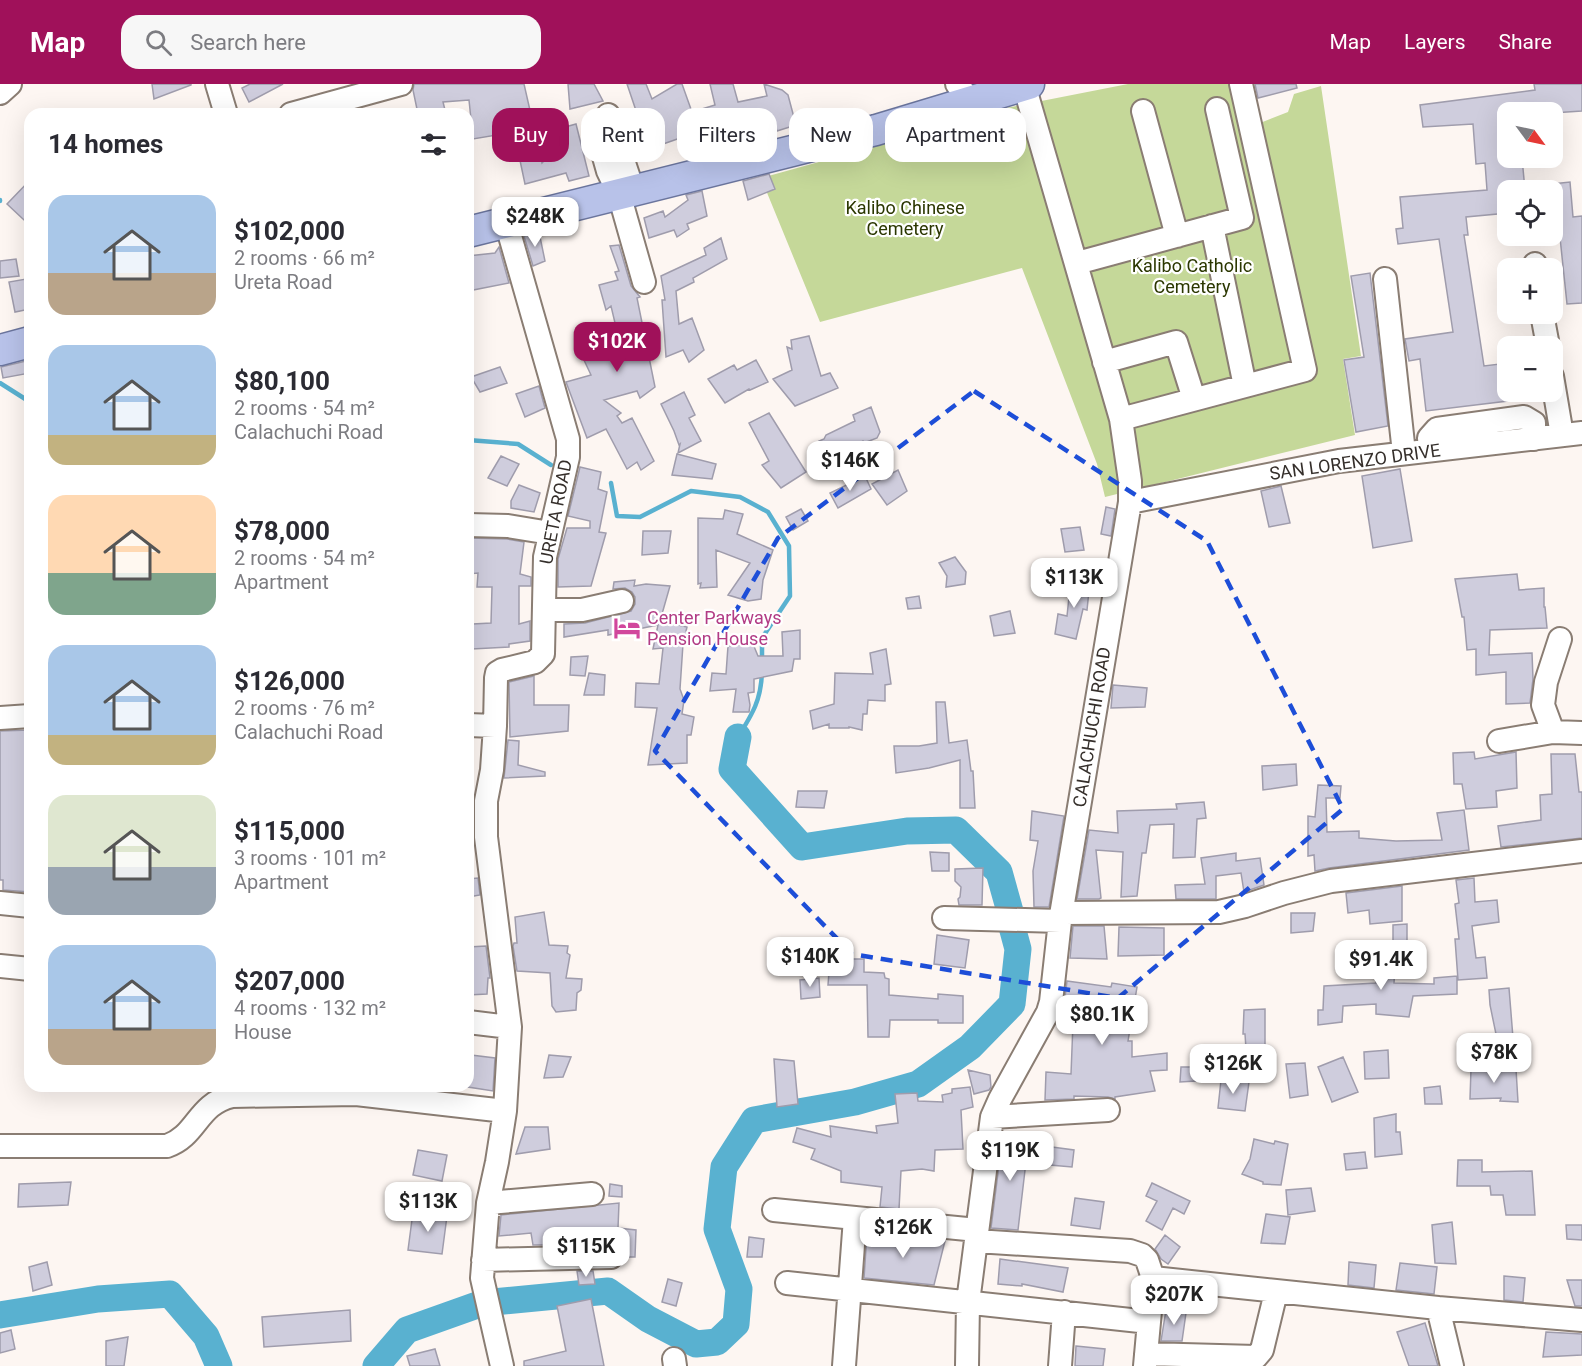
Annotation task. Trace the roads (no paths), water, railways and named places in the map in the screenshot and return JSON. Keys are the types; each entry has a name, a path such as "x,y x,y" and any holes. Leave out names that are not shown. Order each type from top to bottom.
{"main road":[{"path":"474,230 876,130 964,92 1027,85"},
{"path":"0,350 24,344"}],"street":[{"path":"0,93 10,84"},
{"path":"217,84 224,108"},
{"path":"309,108 369,88 401,84"},
{"path":"1121,419 1305,369 1241,84"},
{"name":"CALACHUCHI ROAD","path":"967,1366 968,1302 992,1117 1052,1002 1061,917 1130,502 1130,481 1121,419 1027,85"},
{"path":"1077,263 1242,218 1216,109"},
{"path":"1143,111 1177,236"},
{"path":"616,162 626,192 644,282"},
{"name":"URETA ROAD","path":"502,1366 482,1278 488,1203 498,1162 505,1111 510,1027 486,837 486,801 492,770 496,678 498,673 535,662 543,654 545,557 568,457 568,440 506,222"},
{"path":"1212,226 1245,386"},
{"path":"1385,279 1404,453"},
{"path":"1104,362 1176,342 1194,399"},
{"path":"1561,402 1572,434"},
{"name":"SAN LORENZO DRIVE","path":"1130,502 1339,461 1572,434"},
{"path":"474,525 508,526 550,533"},
{"path":"544,610 582,610 622,601"},
{"path":"1553,732 1543,705 1546,682 1560,639"},
{"path":"0,718 24,716"},
{"path":"474,725 495,726"},
{"path":"1499,741 1553,732 1582,733"},
{"path":"944,918 1219,912 1331,881 1582,851"},
{"path":"1,895 24,904"},
{"path":"0,966 24,968"},
{"path":"474,1023 510,1027"},
{"path":"0,1146 167,1146 177,1143 207,1108 219,1099 232,1096 356,1094 505,1111"},
{"path":"992,1117 1108,1110"},
{"path":"488,1203 592,1194"},
{"path":"774,1210 855,1218 977,1236 1136,1252 1147,1260 1153,1278 1145,1360 1256,1357 1262,1350 1276,1292"},
{"path":"844,1366 855,1218"},
{"path":"483,1260 611,1257"},
{"path":"1153,1278 1438,1308 1582,1320"},
{"path":"787,1283 1149,1322"},
{"path":"1438,1308 1452,1366"},
{"path":"1060,1366 1064,1312"}],"waterway":[{"path":"0,383 24,398"},
{"path":"474,440 518,444 551,465"},
{"path":"611,483 617,516 640,517 691,491 740,497 768,512 789,546 790,596 762,638 762,660"},
{"path":"738,737 755,706 760,691 762,672"},
{"path":"738,737 732,769 802,847 907,831 956,830 999,872 1011,915"},
{"path":"493,1302 608,1291 648,1319 696,1344 717,1342 736,1324 739,1289 717,1229 724,1167 754,1120 855,1102 918,1084 970,1047 1012,1004 1018,949 1011,923"},
{"path":"0,1315 98,1299 170,1294 206,1336 219,1366"},
{"path":"376,1366 407,1330 480,1304"}],"place":[{"name":"Center Parkways Pension House","path":"627,628"}],"park label":[{"name":"Kalibo Chinese Cemetery","path":"905,218"},
{"name":"Kalibo Catholic Cemetery","path":"1192,276"}]}
